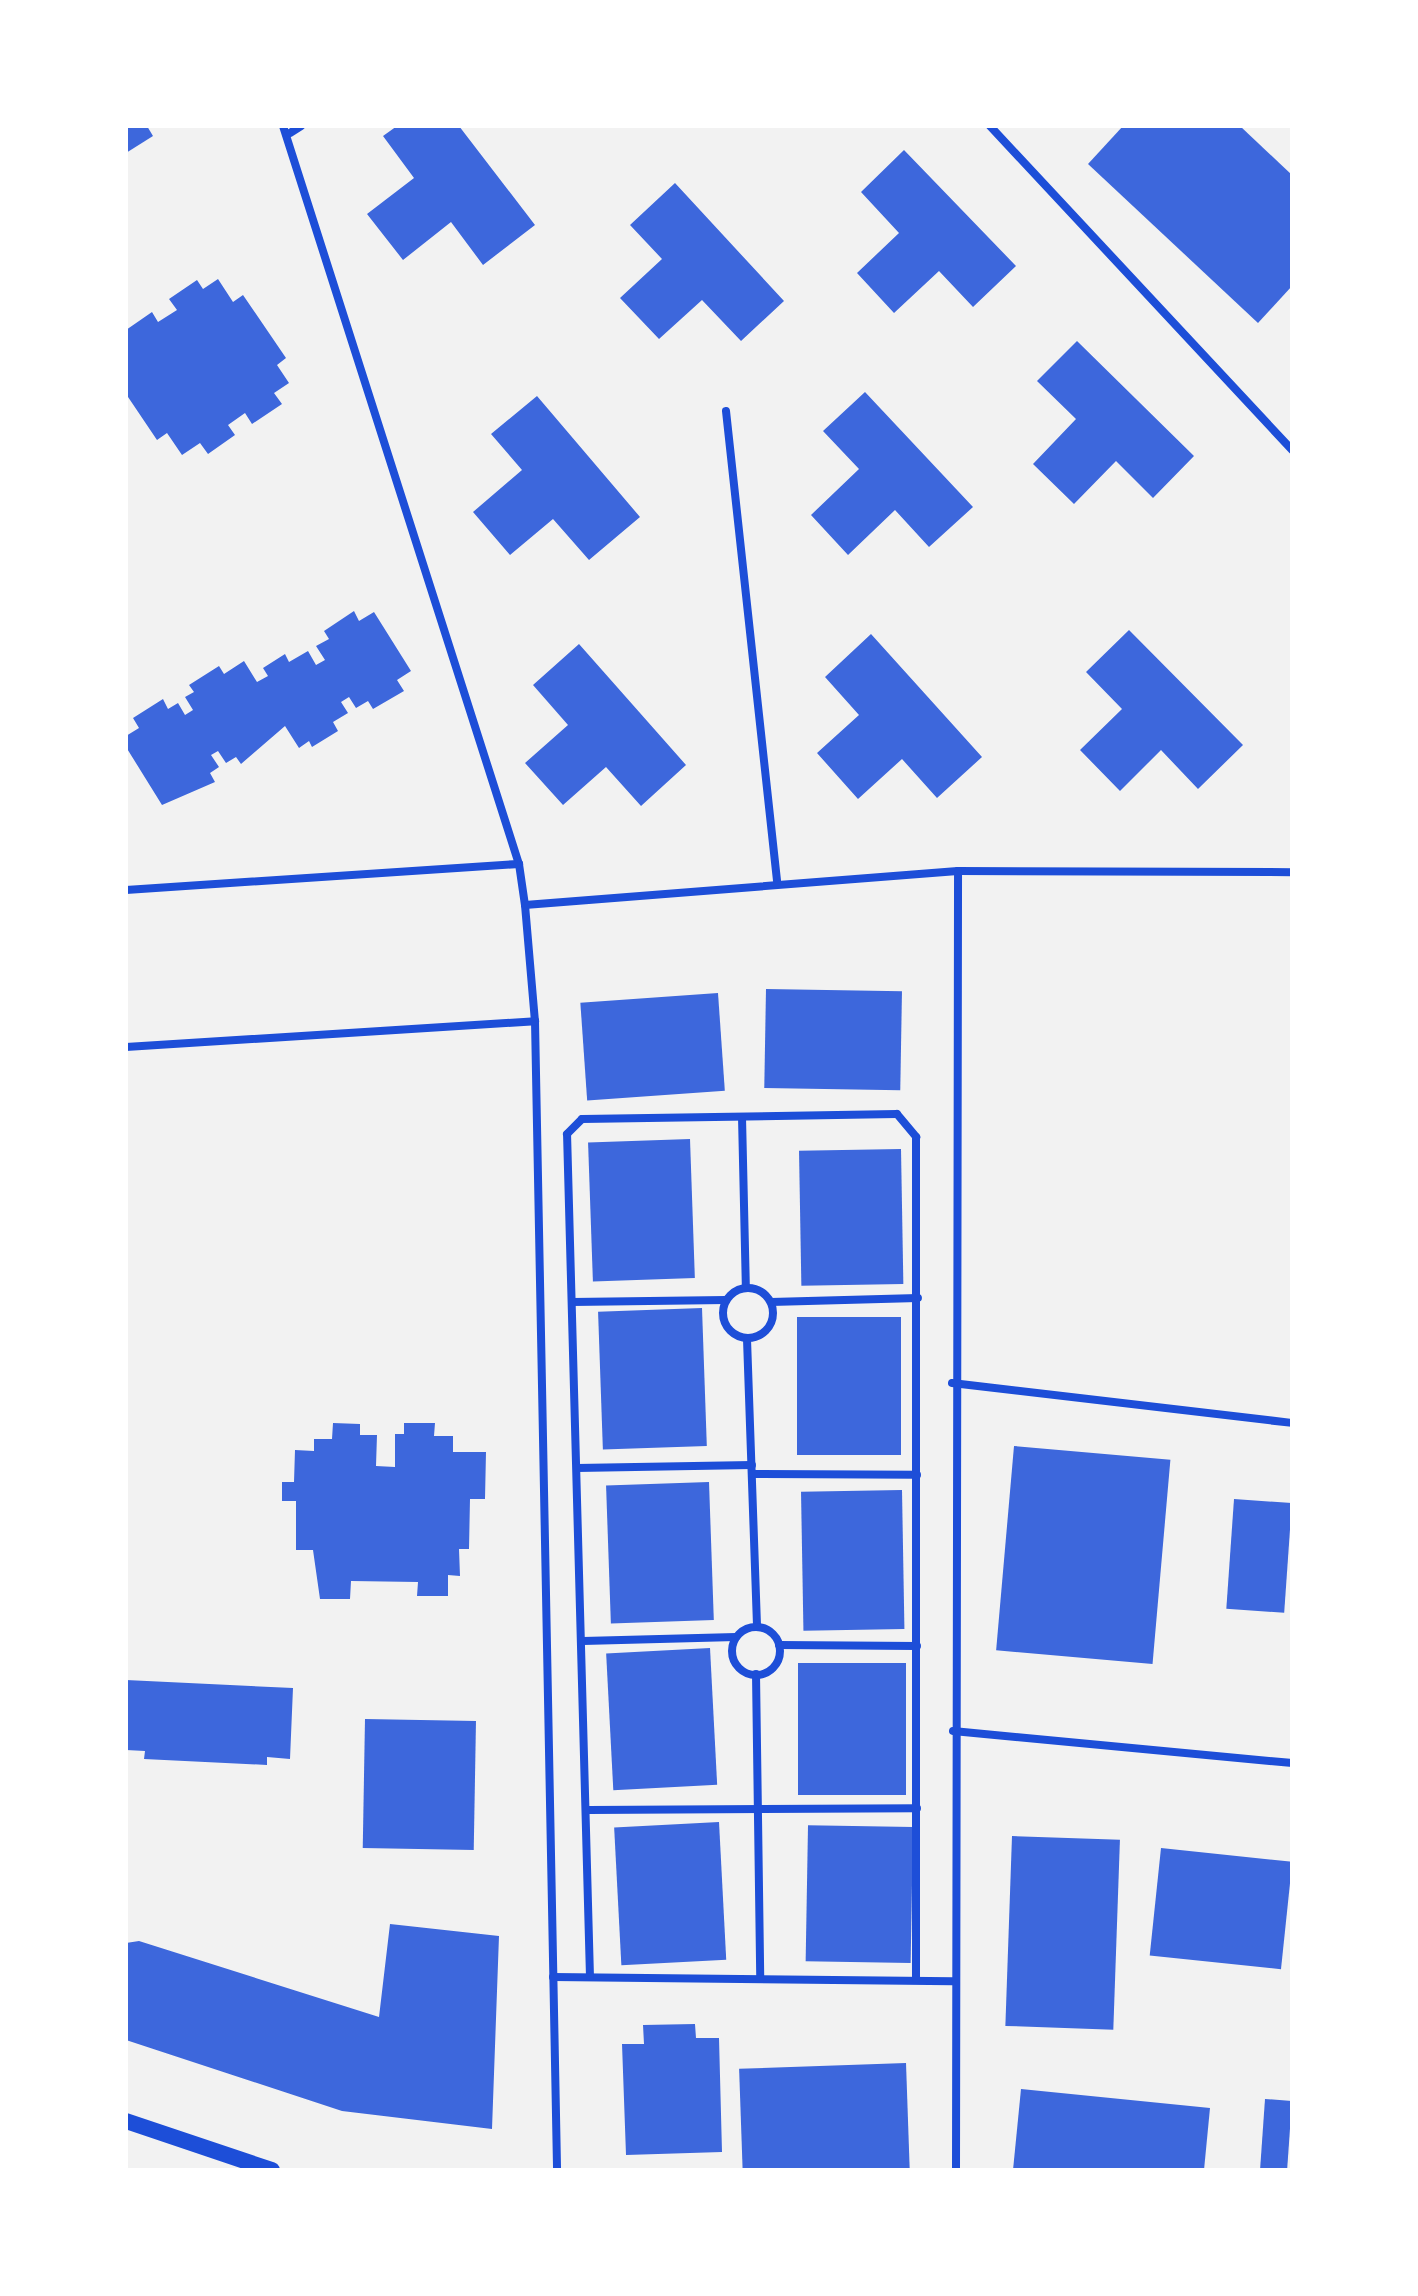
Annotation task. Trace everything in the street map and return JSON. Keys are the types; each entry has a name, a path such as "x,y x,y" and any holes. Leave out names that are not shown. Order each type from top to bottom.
{"main road":[{"path":"126,2121 272,2170"}],"street":[{"path":"301,126 287,129 519,864 525,905 535,1021 557,2170"},
{"path":"990,126 1292,450"},
{"path":"726,411 777,881"},
{"path":"126,890 519,864"},
{"path":"525,905 777,881 958,871 1292,872"},
{"path":"956,2170 952,1383 958,871"},
{"path":"126,1047 535,1021"},
{"path":"590,1977 589,1810 567,1134 582,1119 897,1114 916,1137 916,1979"},
{"path":"742,1117 746,1288"},
{"path":"572,1302 726,1300 746,1288"},
{"path":"746,1288 771,1302 918,1298"},
{"path":"726,1300 726,1327 747,1339"},
{"path":"747,1339 769,1327 771,1302"},
{"path":"747,1339 757,1627 779,1645 917,1646"},
{"path":"952,1383 1292,1423"},
{"path":"577,1468 917,1475"},
{"path":"583,1641 736,1637 757,1627"},
{"path":"736,1637 734,1661 756,1674"},
{"path":"756,1674 774,1666 779,1645"},
{"path":"756,1674 760,1977"},
{"path":"953,1731 1292,1763"},
{"path":"589,1810 917,1808"},
{"path":"553,1977 953,1981"}],"building":[{"path":"126,126 147,126 153,136 126,153"},
{"path":"397,126 459,126 535,225 483,265 451,222 403,260 367,214 414,178 383,136"},
{"path":"1123,126 1240,126 1292,175 1292,286 1258,323 1088,164"},
{"path":"904,150 1016,266 973,307 939,271 894,313 857,273 899,233 861,192"},
{"path":"675,183 784,301 741,341 702,300 659,339 620,298 662,259 630,225"},
{"path":"218,279 233,302 243,295 286,358 277,365 289,383 274,393 282,404 252,424 245,413 228,425 235,435 208,454 200,443 182,455 167,433 157,440 126,394 126,330 152,312 158,322 177,310 169,299 197,280 203,289"},
{"path":"1077,341 1194,456 1153,498 1116,461 1074,504 1033,464 1076,419 1037,381"},
{"path":"865,392 973,507 929,547 895,510 848,555 811,515 859,469 823,431"},
{"path":"537,396 640,517 589,560 553,519 510,555 473,512 522,470 491,434"},
{"path":"354,611 359,621 374,612 411,671 397,680 404,691 373,709 368,701 356,708 349,697 341,702 348,713 333,722 338,731 312,747 309,741 299,748 285,726 241,764 236,757 226,763 218,751 211,755 219,767 210,773 215,782 162,805 126,747 126,736 139,728 133,718 163,699 168,709 178,703 185,715 193,710 185,697 194,692 189,685 219,666 224,674 244,661 257,682 268,676 263,668 285,654 289,662 308,651 316,665 325,660 316,646 329,639 324,631"},
{"path":"1129,630 1243,745 1198,789 1161,750 1120,791 1080,750 1122,709 1086,672"},
{"path":"871,634 982,757 937,798 902,759 858,799 817,753 859,715 825,677"},
{"path":"579,644 686,765 641,806 606,767 563,805 525,763 568,725 533,685"},
{"path":"766,989 902,991 900,1090 764,1088"},
{"path":"718,993 725,1091 587,1100 580,1003"},
{"path":"690,1139 695,1278 593,1281 588,1143"},
{"path":"901,1149 903,1284 801,1286 799,1151"},
{"path":"702,1308 707,1446 603,1450 598,1312"},
{"path":"797,1317 901,1317 901,1455 797,1455"},
{"path":"333,1423 360,1424 360,1435 377,1435 376,1466 395,1467 395,1434 404,1434 404,1423 435,1423 434,1436 453,1436 453,1452 486,1452 485,1499 470,1499 469,1549 459,1549 460,1576 448,1575 448,1596 417,1596 418,1582 351,1581 350,1599 320,1599 313,1550 296,1550 296,1501 282,1501 282,1482 294,1482 295,1450 314,1451 314,1439 332,1439"},
{"path":"1014,1446 1170,1460 1153,1664 996,1650"},
{"path":"709,1482 714,1620 611,1624 606,1486"},
{"path":"902,1490 904,1629 803,1631 801,1492"},
{"path":"1234,1499 1292,1503 1284,1613 1226,1609"},
{"path":"710,1648 717,1785 613,1790 606,1653"},
{"path":"798,1663 906,1663 906,1795 798,1795"},
{"path":"126,1680 293,1688 290,1759 267,1757 267,1765 144,1759 145,1751 126,1750"},
{"path":"365,1719 476,1721 474,1850 363,1848"},
{"path":"719,1822 726,1960 621,1965 614,1827"},
{"path":"808,1825 913,1827 911,1963 806,1961"},
{"path":"1012,1836 1120,1840 1113,2030 1005,2026"},
{"path":"1161,1848 1292,1862 1281,1969 1150,1955"},
{"path":"390,1924 499,1936 492,2129 342,2111 126,2040 126,1943 139,1941 379,2017"},
{"path":"695,2024 696,2038 719,2038 722,2152 626,2155 622,2044 644,2044 643,2025"},
{"path":"906,2063 910,2170 743,2170 739,2069"},
{"path":"1021,2089 1210,2108 1204,2170 1013,2170"},
{"path":"1265,2099 1292,2101 1287,2170 1260,2170"}]}
